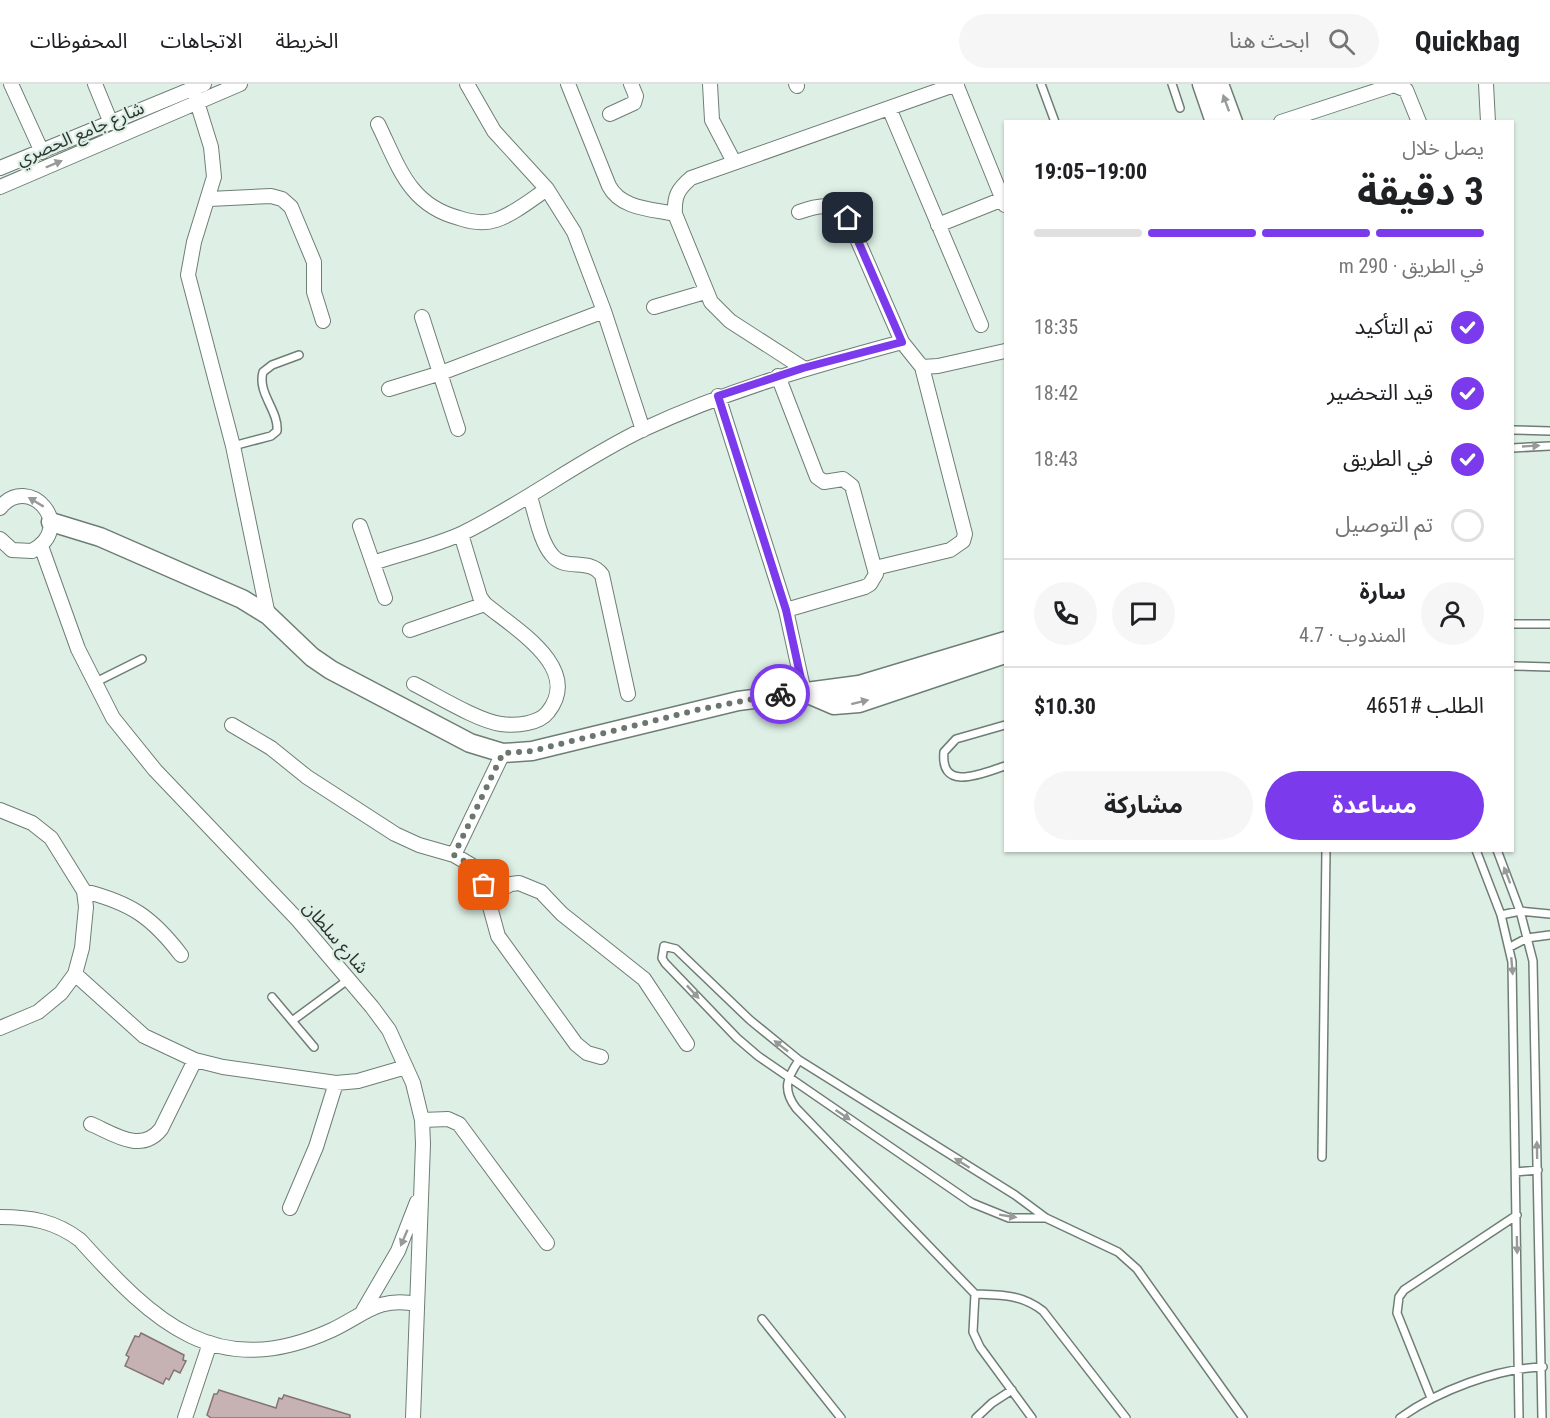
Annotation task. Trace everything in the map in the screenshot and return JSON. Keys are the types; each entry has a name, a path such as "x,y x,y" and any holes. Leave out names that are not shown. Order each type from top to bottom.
{"street":[{"path":"12,84 42,152"},
{"path":"95,84 111,123"},
{"name":"شارع جامع الحصري","path":"0,168 111,123 198,92 240,84"},
{"path":"467,84 494,131 547,189 574,232 604,310 643,430"},
{"path":"568,84 609,186 616,197 628,204 675,214"},
{"path":"610,114 634,103 636,96 631,84"},
{"path":"710,84 712,120 734,162"},
{"path":"803,368 730,321 705,292 675,214 674,200 680,187 692,178 734,162 956,84 1004,202 938,225"},
{"path":"1202,84 1214,120"},
{"path":"1219,84 1232,120"},
{"path":"1486,84 1488,120"},
{"path":"1286,120 1369,88 1400,85 1411,97 1418,120"},
{"path":"198,92 213,156 214,177 194,242 188,275 233,446 268,615"},
{"name":"شارع جامع الحصري","path":"0,187 198,92"},
{"path":"889,108 981,325"},
{"path":"378,124 408,184 422,201 441,213 479,223 496,220 547,189"},
{"path":"209,199 271,196 282,199 291,207 314,262 314,292 323,321"},
{"path":"799,212 827,205 839,209 848,218 902,342 922,367 965,534 957,547 875,568"},
{"path":"654,307 705,292"},
{"path":"389,389 441,373 604,310"},
{"path":"422,317 458,429"},
{"path":"373,563 461,534 530,497 569,470 643,430 718,396 803,368 902,342"},
{"path":"922,367 938,366 1004,351"},
{"path":"778,376 817,477 824,482 843,479 850,483 876,574 870,584 786,610"},
{"path":"718,396 786,610 804,693"},
{"path":"0,539 12,550 22,552 41,546 50,531 51,522 49,513 36,499 26,496 3,500"},
{"path":"530,497 551,555 563,563 591,566 602,575 628,694"},
{"path":"51,522 100,537 236,596 268,615 312,657 331,670 470,742 503,753 532,751 738,701 870,683 1004,641"},
{"path":"360,526 385,598"},
{"path":"414,684 499,724 524,724 544,717 557,702 560,687 548,658 485,604 477,590 461,534"},
{"name":"شارع سلطان","path":"41,546 78,649 113,718 132,743 298,920 349,979 389,1030 406,1067 422,1120 424,1184 413,1418"},
{"path":"410,630 485,604"},
{"path":"804,693 834,705 859,703 1004,653"},
{"path":"232,724 271,748 307,777 395,834 419,845 454,855 471,865 480,876 488,896 493,924 502,941 576,1044 587,1053 601,1057"},
{"path":"454,855 503,753"},
{"path":"0,810 42,829 60,850 84,891 86,925 75,974 51,1002 19,1022 0,1028"},
{"path":"488,896 511,884 519,883 541,892 562,915 644,979 687,1044"},
{"path":"84,891 124,903 147,916 181,955"},
{"path":"75,974 144,1036 195,1060 223,1067 336,1083 358,1080 406,1067"},
{"path":"91,1124 129,1141 139,1143 155,1137 162,1129 195,1060"},
{"path":"290,1208 316,1147 336,1083"},
{"path":"422,1120 448,1119 459,1124 547,1243"},
{"path":"362,1313 398,1251 424,1184"},
{"path":"0,1217 37,1218 67,1230 80,1240 153,1314 186,1335 241,1350 278,1346 313,1337 388,1301 417,1304"},
{"path":"185,1418 210,1343"}],"lane":[{"path":"1041,84 1054,120"},
{"path":"1172,84 1180,108"},
{"path":"233,446 271,436 277,431 262,384 263,372 272,365 299,355"},
{"path":"1514,430 1550,431"},
{"path":"1514,448 1550,446"},
{"path":"1514,624 1550,624"},
{"path":"94,683 142,659"},
{"path":"1514,666 1550,667"},
{"path":"1004,725 956,739 944,752 943,761 952,776 961,778 1004,766"},
{"path":"1322,1157 1326,852"},
{"path":"1477,852 1501,915 1510,947 1513,981 1519,1418"},
{"path":"1498,852 1520,912 1533,970 1543,1367 1542,1418"},
{"path":"1501,915 1520,912 1550,914"},
{"path":"1510,947 1527,938 1550,935"},
{"path":"1046,1218 1009,1218 972,1203 788,1078 737,1038 665,963 662,958 664,946 676,949 750,1020 799,1060 1015,1195 1046,1218 1118,1252 1137,1269 1243,1418"},
{"path":"292,1022 349,979"},
{"path":"272,997 314,1047"},
{"path":"799,1060 788,1078 788,1096 796,1108 975,1294 1016,1296 1031,1302 1042,1311 1126,1418"},
{"path":"1516,1172 1538,1170"},
{"path":"1431,1398 1397,1313 1399,1297 1404,1290 1517,1215"},
{"path":"975,1294 973,1332 980,1347 1032,1418"},
{"path":"762,1319 842,1418"},
{"path":"1400,1418 1431,1398 1518,1367 1543,1367"},
{"path":"976,1418 992,1403 1012,1390"}],"building":[{"path":"141,1333 184,1355 183,1360 186,1361 180,1373 174,1370 169,1380 166,1378 163,1384 125,1366 129,1357 126,1355 135,1336 139,1337"},
{"path":"219,1390 276,1408 279,1398 282,1399 284,1395 350,1415 350,1418 211,1418 207,1415 214,1394 217,1394"}],"way so far":[{"path":"484,885 471,865 454,855 503,753 532,751 701,709 780,694"}],"route":[{"path":"780,694 804,693 786,610 718,396 803,368 902,342 848,218"}]}
